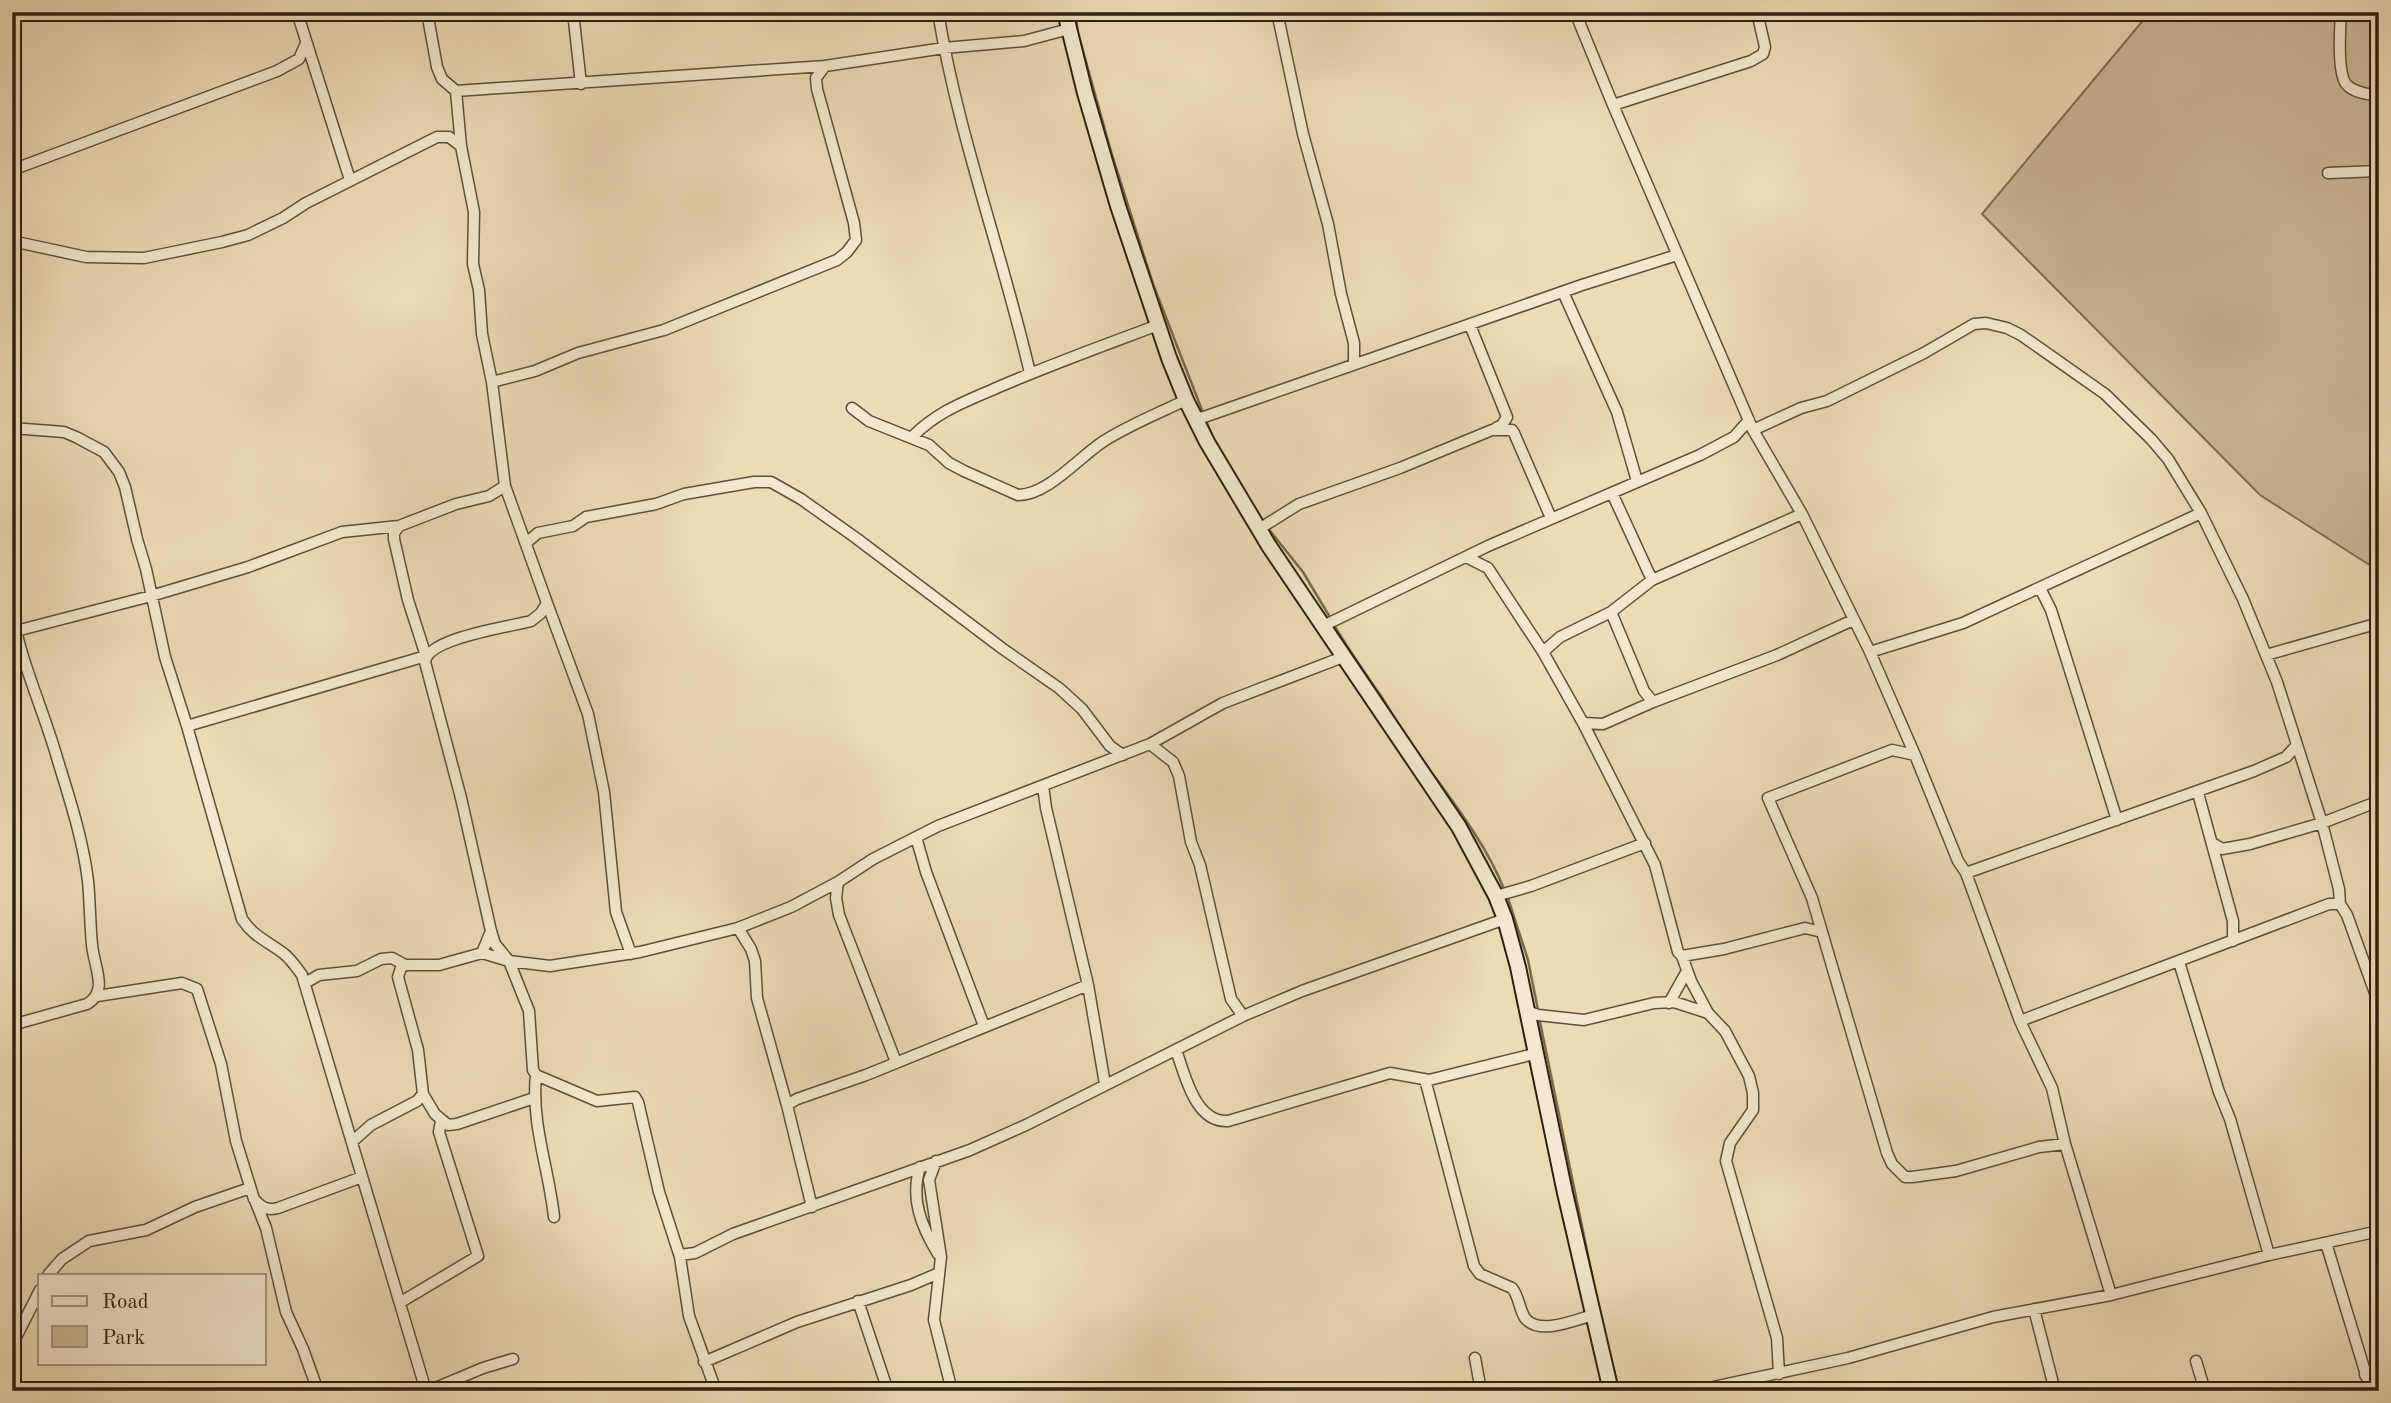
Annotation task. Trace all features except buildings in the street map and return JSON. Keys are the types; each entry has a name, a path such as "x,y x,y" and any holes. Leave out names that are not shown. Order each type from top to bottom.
{"main road":[{"path":"1065,12 1084,93 1118,206 1185,400 1259,529 1459,827 1496,896 1505,919 1527,1011 1534,1054 1611,1391"}],"street":[{"path":"297,12 350,180"},
{"path":"427,12 437,67 442,79 456,91 825,66 944,48 1024,41 1069,29"},
{"path":"573,12 581,84"},
{"path":"938,12 962,131 1003,268 1030,373"},
{"path":"1277,12 1303,134 1328,224 1341,294 1354,343 1354,364"},
{"path":"1575,12 1612,105 1751,425 1802,514 1870,652 1958,861 1966,873 2020,1021 2052,1088 2065,1144 2111,1295"},
{"path":"1612,105 1751,61 1763,54 1765,47 1757,12"},
{"path":"2342,12 2341,71 2344,84 2352,89 2379,96"},
{"path":"12,170 277,71 299,59 306,43"},
{"path":"492,382 535,371 578,353 664,330 836,260 847,252 856,240 854,223 817,89 816,78 825,66"},
{"path":"456,91 461,146 474,212 473,264 479,290 482,334 492,382 505,486 588,714 604,792 616,912 631,954"},
{"path":"12,241 86,257 144,258 186,251 248,235 437,136 449,137 461,146"},
{"path":"2328,173 2379,171"},
{"path":"1195,418 1677,255"},
{"path":"1563,292 1617,412 1637,481"},
{"path":"1323,626 1465,556 1734,438 1751,425 1827,401 1924,353 1974,324 1986,323 2007,328 2105,394 2161,450 2201,513 2243,598 2266,655 2322,823 2339,889 2340,904 2347,915 2379,1004"},
{"path":"912,437 942,411 1030,373 1158,325"},
{"path":"1470,325 1551,518"},
{"path":"852,408 869,421 929,445 949,463 964,471 1018,495 1026,495 1041,488 1103,441 1185,400"},
{"path":"1259,529 1288,510 1319,495 1400,468 1492,430 1502,425 1507,417"},
{"path":"12,428 64,432 91,444 112,461 125,487 165,657 242,919 258,937 293,962 305,983 390,1276 401,1303 427,1391 513,1359"},
{"path":"1492,430 1512,430"},
{"path":"526,543 538,533 566,528 586,517 656,504 684,494 754,482 771,482 801,499 856,538 1065,694 1082,709 1110,746 1123,755"},
{"path":"16,631 151,596 248,566 342,532 399,526 456,504 489,496 505,486"},
{"path":"1612,493 1652,580"},
{"path":"1870,652 1963,623 2201,513"},
{"path":"1543,652 1560,637 1611,612 1652,580 1802,514"},
{"path":"519,523 538,533"},
{"path":"399,526 394,533 394,539 408,600 426,656 425,662 461,798 491,931 495,944 509,961 532,1021 533,1070 536,1075 534,1098 554,1217"},
{"path":"1488,546 1488,568"},
{"path":"1465,556 1488,568 1543,652 1583,723 1655,865 1675,946 1708,1013 1725,1031 1748,1076 1753,1093 1753,1110 1730,1143 1726,1161 1777,1338 1779,1374"},
{"path":"2040,588 2051,610 2117,820"},
{"path":"187,726 426,656 447,642 531,621 541,613 547,603"},
{"path":"12,612 82,849 88,882 94,964 100,985 97,996"},
{"path":"1611,612 1644,691 1653,702"},
{"path":"1583,723 1603,724 1777,655 1853,620"},
{"path":"2266,655 2379,623"},
{"path":"305,983 319,975 357,971 392,958 405,965 439,965 482,953 509,961 550,966 631,954 738,928 783,911 838,882 873,859 938,826 1150,744 1223,703 1343,657"},
{"path":"1150,744 1173,762 1179,776 1191,842 1200,865 1231,999 1243,1016"},
{"path":"1966,873 2198,793 2286,757 2297,745"},
{"path":"1915,755 1892,750 1768,798 1812,898 1887,1153 1905,1177 1945,1172 2039,1147 2065,1144"},
{"path":"2286,757 2302,761"},
{"path":"1043,786 1088,985 1105,1084"},
{"path":"2198,793 2233,921 2233,942"},
{"path":"2214,844 2222,849 2232,848 2322,823 2379,800"},
{"path":"916,837 926,872 984,1026"},
{"path":"1496,896 1531,886 1645,843"},
{"path":"838,882 836,898 839,915 896,1062"},
{"path":"2020,1021 2329,904 2340,904"},
{"path":"680,1255 695,1253 733,1234 970,1150 1026,1125 1243,1016 1302,990 1505,919"},
{"path":"738,928 755,961 757,998 812,1208"},
{"path":"1682,956 1724,949 1805,928 1822,932"},
{"path":"482,953 491,931"},
{"path":"2179,962 2218,1092 2230,1119 2269,1255"},
{"path":"405,965 398,977 418,1050 423,1094 441,1121 448,1125 457,1124 534,1098"},
{"path":"1668,1003 1687,971"},
{"path":"12,1025 87,1004 97,996 182,983 197,989 221,1064 236,1141 266,1228 286,1312 318,1391"},
{"path":"787,1105 1088,985"},
{"path":"1527,1011 1538,1016 1584,1020 1654,1003 1668,1003 1708,1013"},
{"path":"1176,1050 1198,1104 1211,1118 1219,1122 1390,1073 1429,1080 1534,1054"},
{"path":"536,1075 597,1101 635,1097 638,1102 659,1192 680,1255 689,1316 716,1391"},
{"path":"1426,1083 1474,1266 1480,1274 1512,1288 1526,1318 1537,1326 1549,1326 1593,1315"},
{"path":"353,1141 377,1121 417,1101 423,1094"},
{"path":"401,1303 478,1256 440,1136 441,1121"},
{"path":"936,1161 929,1180 941,1257 934,1320 952,1391"},
{"path":"920,1167 916,1181 916,1201 928,1236 941,1257"},
{"path":"254,1199 265,1208 273,1209 362,1177"},
{"path":"49,1274 62,1259 89,1241 146,1230 195,1207 250,1188"},
{"path":"266,1228 273,1209"},
{"path":"1695,1391 1848,1358 1993,1317 2111,1295 2269,1255 2379,1231"},
{"path":"2326,1243 2371,1391"},
{"path":"704,1362 764,1335 939,1273"},
{"path":"12,1345 38,1294"},
{"path":"858,1301 888,1391"},
{"path":"2034,1309 2055,1391"},
{"path":"1475,1358 1481,1391"},
{"path":"2196,1361 2205,1391"},
{"path":"2365,1375 2379,1372"}],"green space":[{"path":"2150,12 2379,12 2379,571 2260,495 1982,214"}],"waterway":[{"path":"1075,12 1078,33 1112,155 1153,284 1214,441"},
{"path":"1267,527 1303,572 1331,619"},
{"path":"1334,625 1415,750 1474,833 1504,889"},
{"path":"1507,895 1528,960 1538,1010"},
{"path":"1539,1017 1599,1309"},
{"path":"1606,1339 1619,1391"}]}
